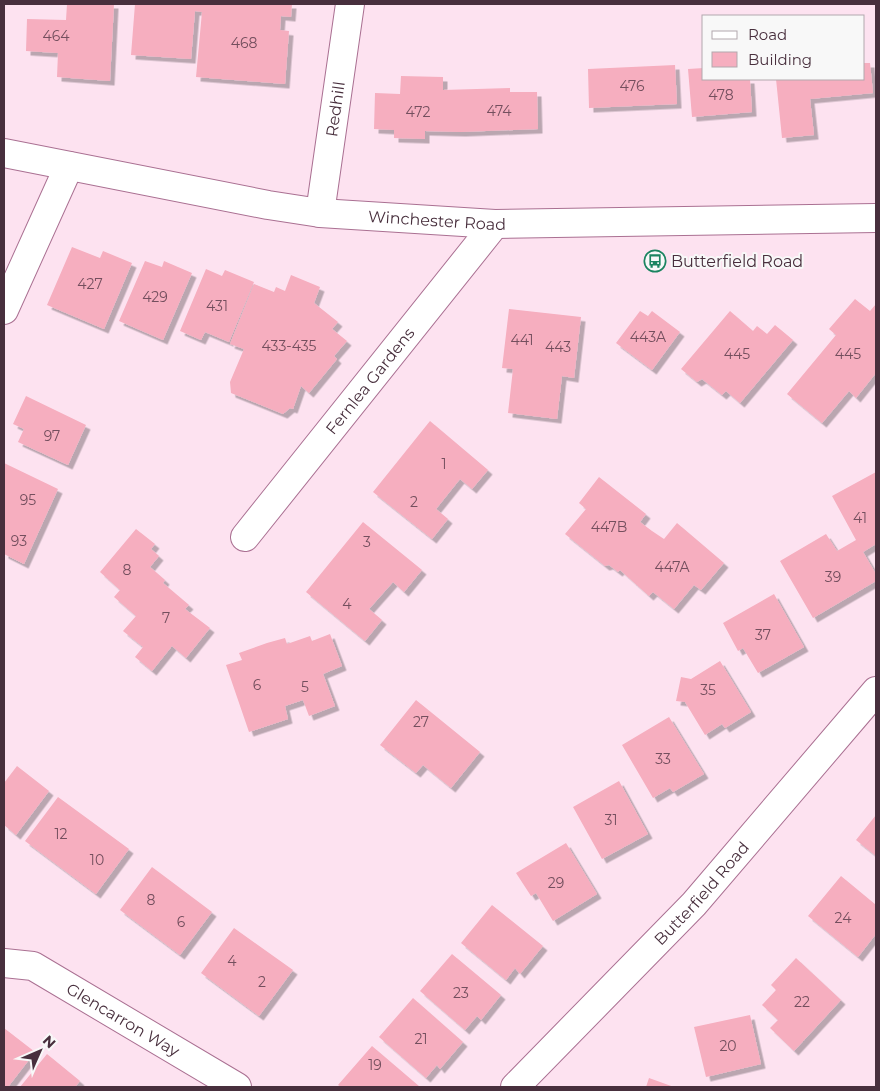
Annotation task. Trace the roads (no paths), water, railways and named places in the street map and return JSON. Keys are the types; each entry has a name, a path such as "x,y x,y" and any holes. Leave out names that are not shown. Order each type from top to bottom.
{"street":[{"name":"Redhill","path":"320,214 350,4"},
{"name":"Winchester Road","path":"4,153 320,214 496,224 876,218"},
{"path":"4,310 69,166"},
{"name":"Fernlea Gardens","path":"245,537 496,224"},
{"name":"Butterfield Road","path":"515,1087 694,904 868,719 876,691"},
{"name":"Glencarron Way","path":"4,963 33,966 237,1087"}],"place":[{"name":"Butterfield Road","path":"655,261"}]}
